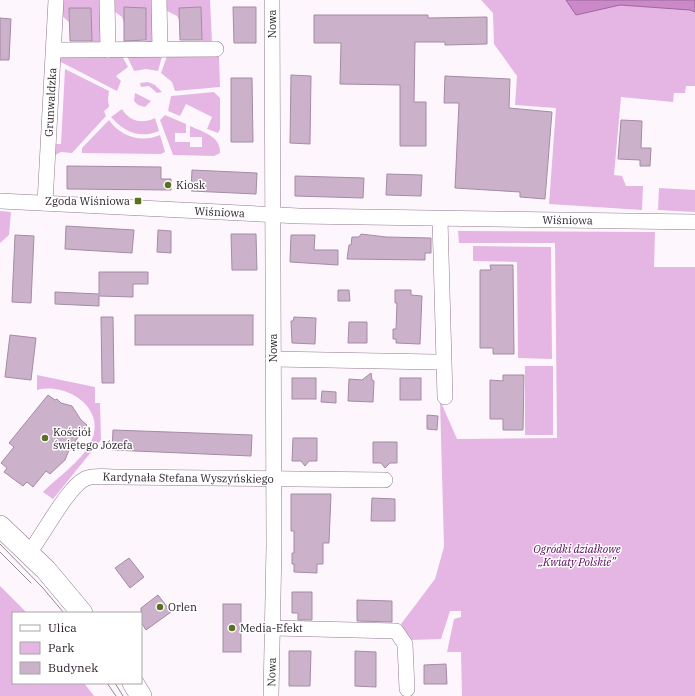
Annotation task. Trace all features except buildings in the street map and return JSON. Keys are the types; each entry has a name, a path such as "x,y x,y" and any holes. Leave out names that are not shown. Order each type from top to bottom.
{"street":[{"name":"Grunwaldzka","path":"45,204 56,0"},
{"path":"107,0 108,50"},
{"path":"159,0 160,49"},
{"name":"Nowa","path":"271,696 273,628 272,0"},
{"path":"57,50 216,49"},
{"name":"Wiśniowa","path":"0,201 273,215 440,219 695,222"},
{"path":"440,219 445,398"},
{"path":"273,359 435,362"},
{"name":"Kardynała Stefana Wyszyńskiego","path":"30,553 56,510 77,486 87,478 273,478 385,480"},
{"path":"0,526 30,553 81,612"},
{"path":"273,628 396,631 405,644 407,689"},
{"path":"134,684 141,696"}],"green space":[{"path":"62,0 101,0 101,47 92,43 91,8 69,8 69,22 62,16"},
{"path":"113,0 152,0 156,42 146,43 146,8 125,8 124,23 122,17 114,11"},
{"path":"164,0 210,0 212,42 202,43 201,7 180,8 179,20 177,16 165,10"},
{"path":"481,0 695,0 695,86 686,86 685,93 674,93 673,102 621,97 614,175 622,176 626,186 643,186 642,210 549,204 556,108 515,105 517,76 494,44 493,13"},
{"path":"163,53 158,71 146,69 134,71 126,54"},
{"path":"59,54 121,54 128,67 116,76 121,81 117,91 59,61"},
{"path":"167,56 219,56 220,87 175,91 172,82 161,73"},
{"path":"65,69 109,91 109,107 104,111 106,116 72,153 61,152 55,155 55,144 61,144"},
{"path":"148,82 155,85 162,92 157,93 149,86 141,87 140,83"},
{"path":"214,92 220,98 220,129 218,133 207,129 212,117 186,104 180,116 168,111 171,96"},
{"path":"135,93 151,101 145,107 138,105 134,101"},
{"path":"122,109 129,117 137,121 145,121 155,118 159,131 139,134 133,133 121,127 111,117"},
{"path":"165,115 186,124 186,133 175,133 175,142 190,142 190,147 202,147 202,137 190,137 190,126 210,135 218,142 220,153 214,156 173,155 160,120"},
{"path":"109,120 119,131 132,137 146,138 160,135 165,152 161,154 82,153 82,148"},
{"path":"659,188 695,190 695,212 658,210"},
{"path":"0,211 11,212 9,235 0,243"},
{"name":"Ogródki działkowe „Kwiaty Polskie”","path":"458,231 655,232 654,267 695,267 695,696 462,696 461,652 447,652 454,619 461,617 461,611 450,611 441,639 411,640 401,624 435,579 444,547 440,400 457,439 557,438 555,243 459,243"},
{"path":"473,246 551,247 552,359 518,358 517,262 473,261"},
{"path":"525,366 553,366 553,435 525,435"},
{"path":"37,375 95,387 95,403 100,403 101,440 53,499 43,492 75,463 86,450 90,444 94,432 94,420 90,410 82,401 72,395 61,390 37,390"},
{"path":"0,586 26,612 12,612 12,684 85,684 94,696 0,696"}],"shaded area":[{"path":"566,0 695,0 695,12 690,10 620,5 576,15"}],"tram line":[{"path":"0,544 42,587 63,612"},
{"path":"0,552 31,583"},
{"path":"108,684 116,696"},
{"path":"116,684 123,696"}],"place":[{"name":"Kiosk","path":"168,185"},
{"name":"Zgoda Wiśniowa","path":"138,201"},
{"name":"Kościół świętego Józefa","path":"45,438"},
{"name":"Orlen","path":"160,607"},
{"name":"Media-Efekt","path":"232,628"}]}
